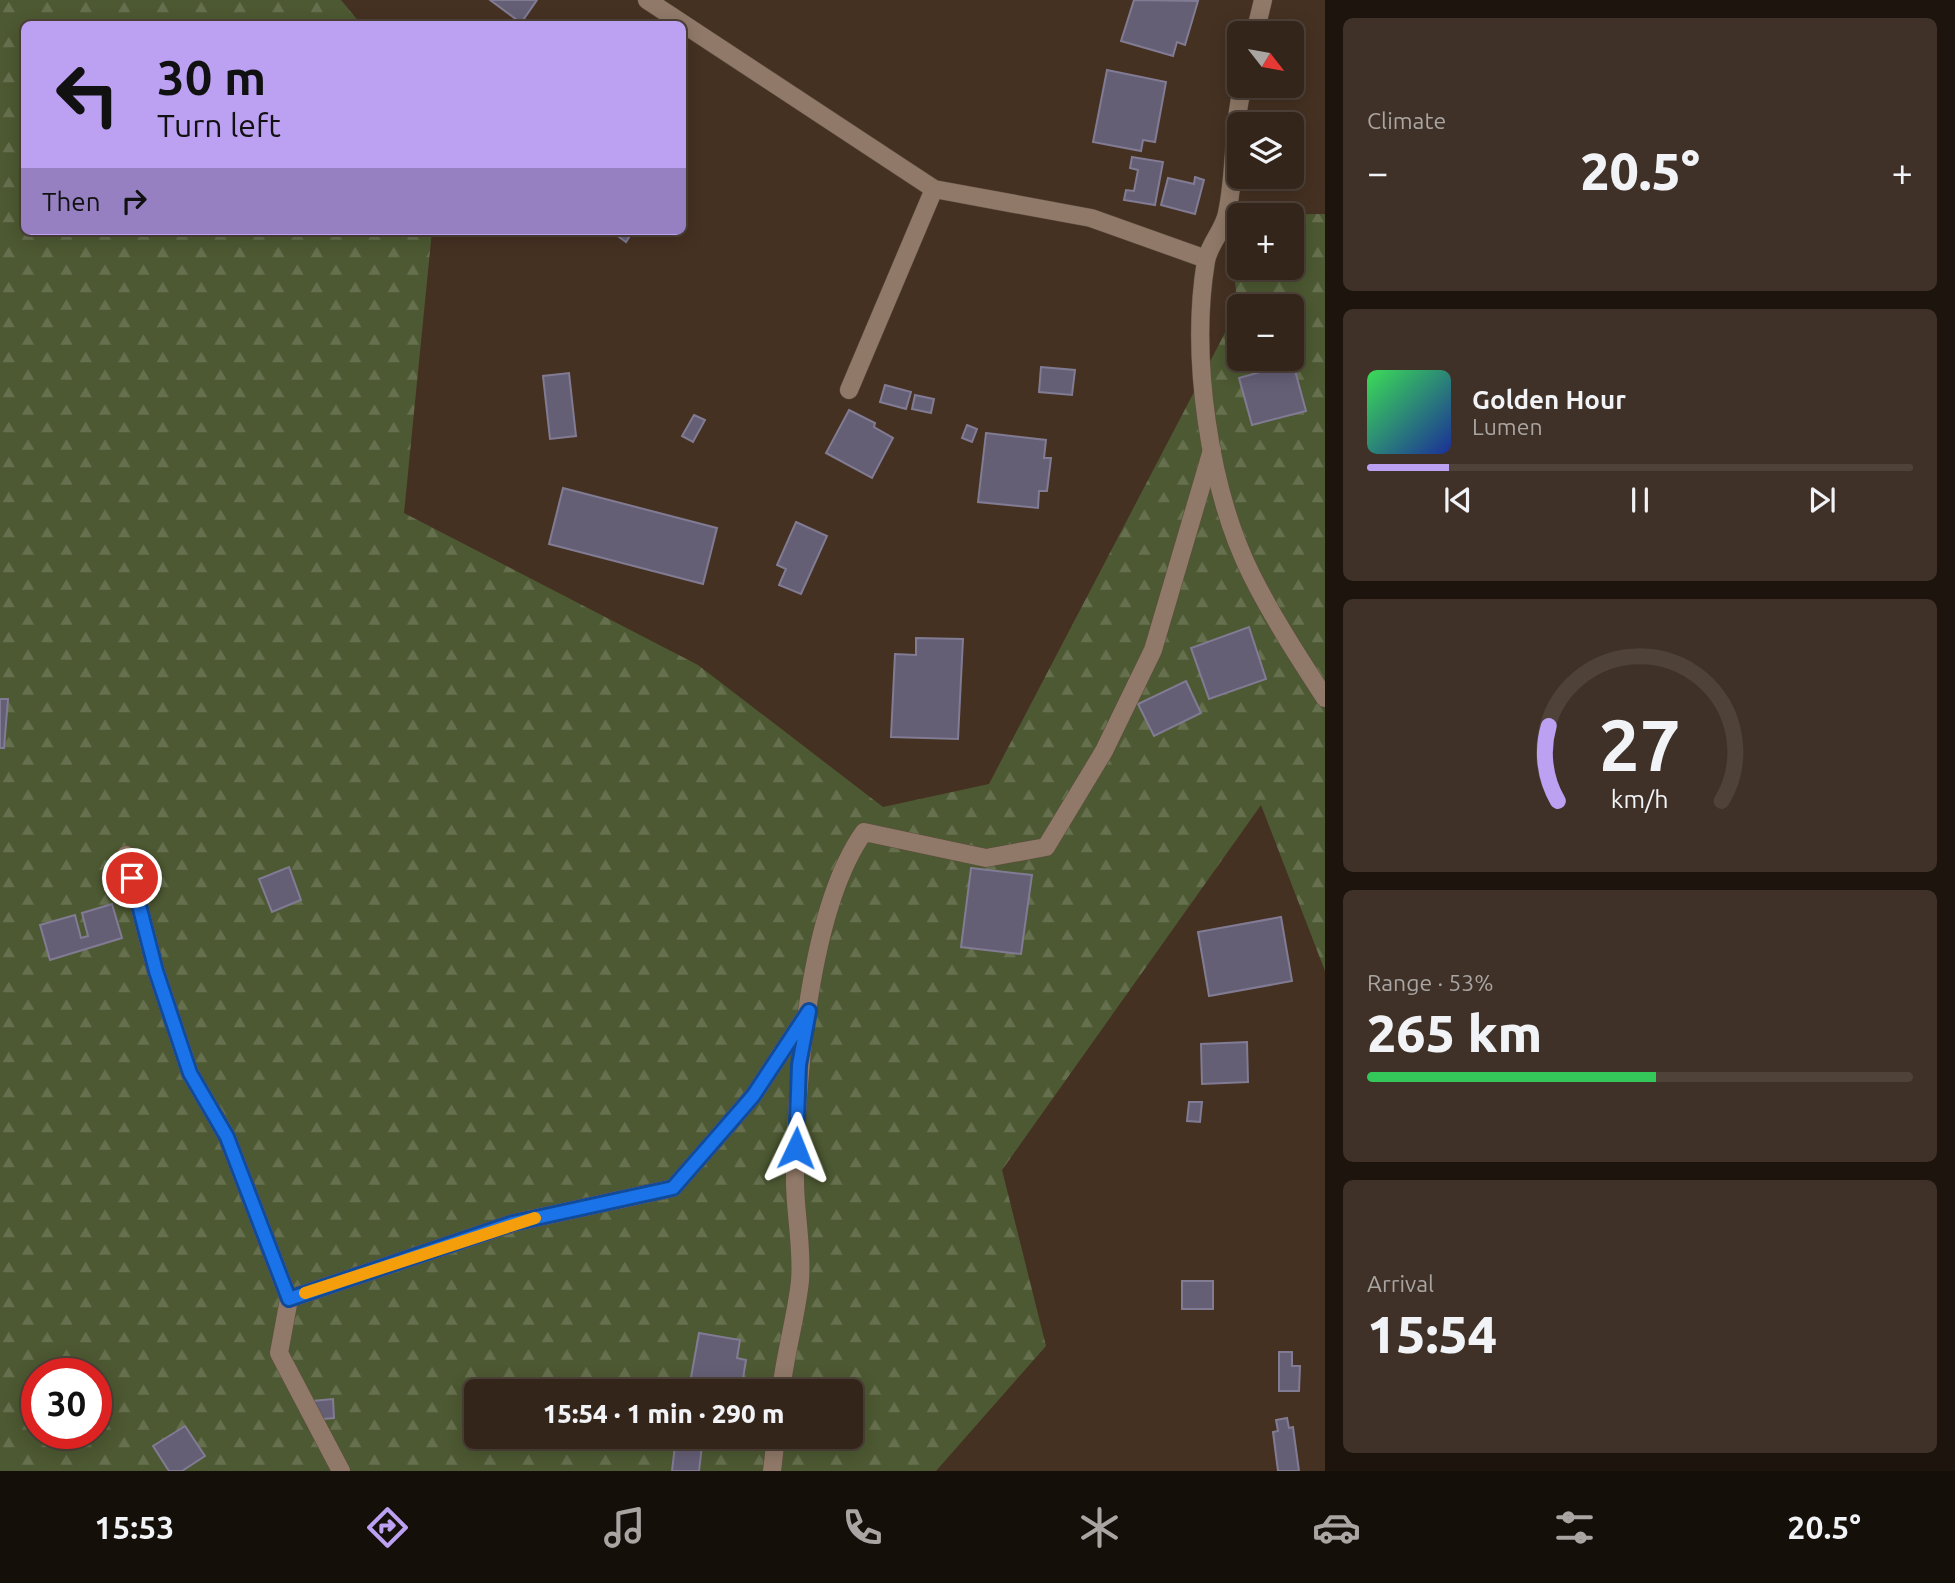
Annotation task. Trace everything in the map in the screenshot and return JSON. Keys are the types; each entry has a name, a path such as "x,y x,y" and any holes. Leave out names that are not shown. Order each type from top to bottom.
{"street":[{"path":"647,0 679,21"},
{"path":"1258,21 1263,0"},
{"path":"686,26 934,189 1091,218 1206,259"},
{"path":"1239,98 1227,215 1206,259 1201,340 1203,397 1212,450 1231,521 1250,572 1280,628 1325,698"},
{"path":"849,390 934,189"},
{"path":"783,1379 800,1279 795,1176 799,1065 823,927 850,852 864,832 986,858 1046,847 1104,751 1153,650 1212,450"},
{"path":"126,855 156,971 190,1073 227,1137 289,1299 279,1353 341,1471"},
{"path":"289,1299 513,1223 673,1188 753,1096 809,1011"},
{"path":"772,1471 775,1449"}],"green space":[{"path":"0,0 341,0 358,21 21,21 21,235 432,235 404,513 698,665 883,807 989,784 1227,329 1227,371 1304,371 1304,294 1236,294 1235,280 1304,280 1304,214 1325,214 1325,971 1261,805 1002,1170 1046,1346 936,1471 0,1471"}],"building":[{"path":"490,0 537,0 522,21 518,21"},
{"path":"1134,0 1198,1 1185,45 1177,42 1173,56 1121,41"},
{"path":"1107,70 1166,82 1155,142 1143,140 1141,151 1093,142"},
{"path":"1132,157 1163,162 1155,205 1124,200 1126,190 1134,191 1138,170 1130,168"},
{"path":"1195,177 1204,180 1195,214 1161,205 1168,178 1194,184"},
{"path":"616,235 630,235 626,242"},
{"path":"1041,367 1075,370 1072,395 1039,392"},
{"path":"1264,371 1295,371 1306,411 1252,425 1239,378"},
{"path":"569,373 576,436 550,439 543,376"},
{"path":"885,385 911,392 906,409 880,402"},
{"path":"915,395 934,399 931,413 912,409"},
{"path":"849,410 875,423 874,427 893,438 872,478 826,453"},
{"path":"694,415 705,420 693,442 682,436"},
{"path":"967,425 977,429 972,442 962,438"},
{"path":"986,433 1046,440 1044,458 1051,458 1047,491 1039,491 1038,508 978,502"},
{"path":"563,488 717,528 703,584 549,544"},
{"path":"796,522 827,536 801,594 779,585 786,569 777,565"},
{"path":"1249,627 1266,679 1209,699 1191,648"},
{"path":"916,638 963,639 958,739 891,737 895,654 916,655"},
{"path":"1186,681 1201,713 1154,736 1138,704"},
{"path":"0,699 8,699 4,748 0,748"},
{"path":"289,867 301,900 272,912 259,879"},
{"path":"971,868 1032,875 1021,954 961,947"},
{"path":"112,904 122,938 50,960 40,925 75,915 81,938 88,936 82,913"},
{"path":"1281,917 1292,981 1209,996 1198,932"},
{"path":"1247,1042 1248,1082 1202,1084 1201,1044"},
{"path":"1189,1102 1202,1102 1200,1122 1187,1121"},
{"path":"1182,1281 1213,1281 1213,1309 1182,1309"},
{"path":"699,1333 740,1340 737,1358 746,1360 743,1379 691,1379"},
{"path":"1279,1352 1292,1352 1292,1366 1300,1366 1299,1391 1279,1391"},
{"path":"333,1399 334,1418 312,1420 312,1401"},
{"path":"1287,1418 1289,1428 1293,1427 1299,1471 1278,1471 1273,1432 1278,1431 1276,1420"},
{"path":"185,1426 205,1456 182,1471 169,1471 153,1446"},
{"path":"675,1449 702,1449 699,1471 672,1471"}],"slow traffic":[{"path":"305,1293 535,1218"}],"route":[{"path":"132,878 156,971 190,1073 227,1137 289,1299 513,1223 673,1188 753,1096 809,1011 799,1065 796,1148"}]}
